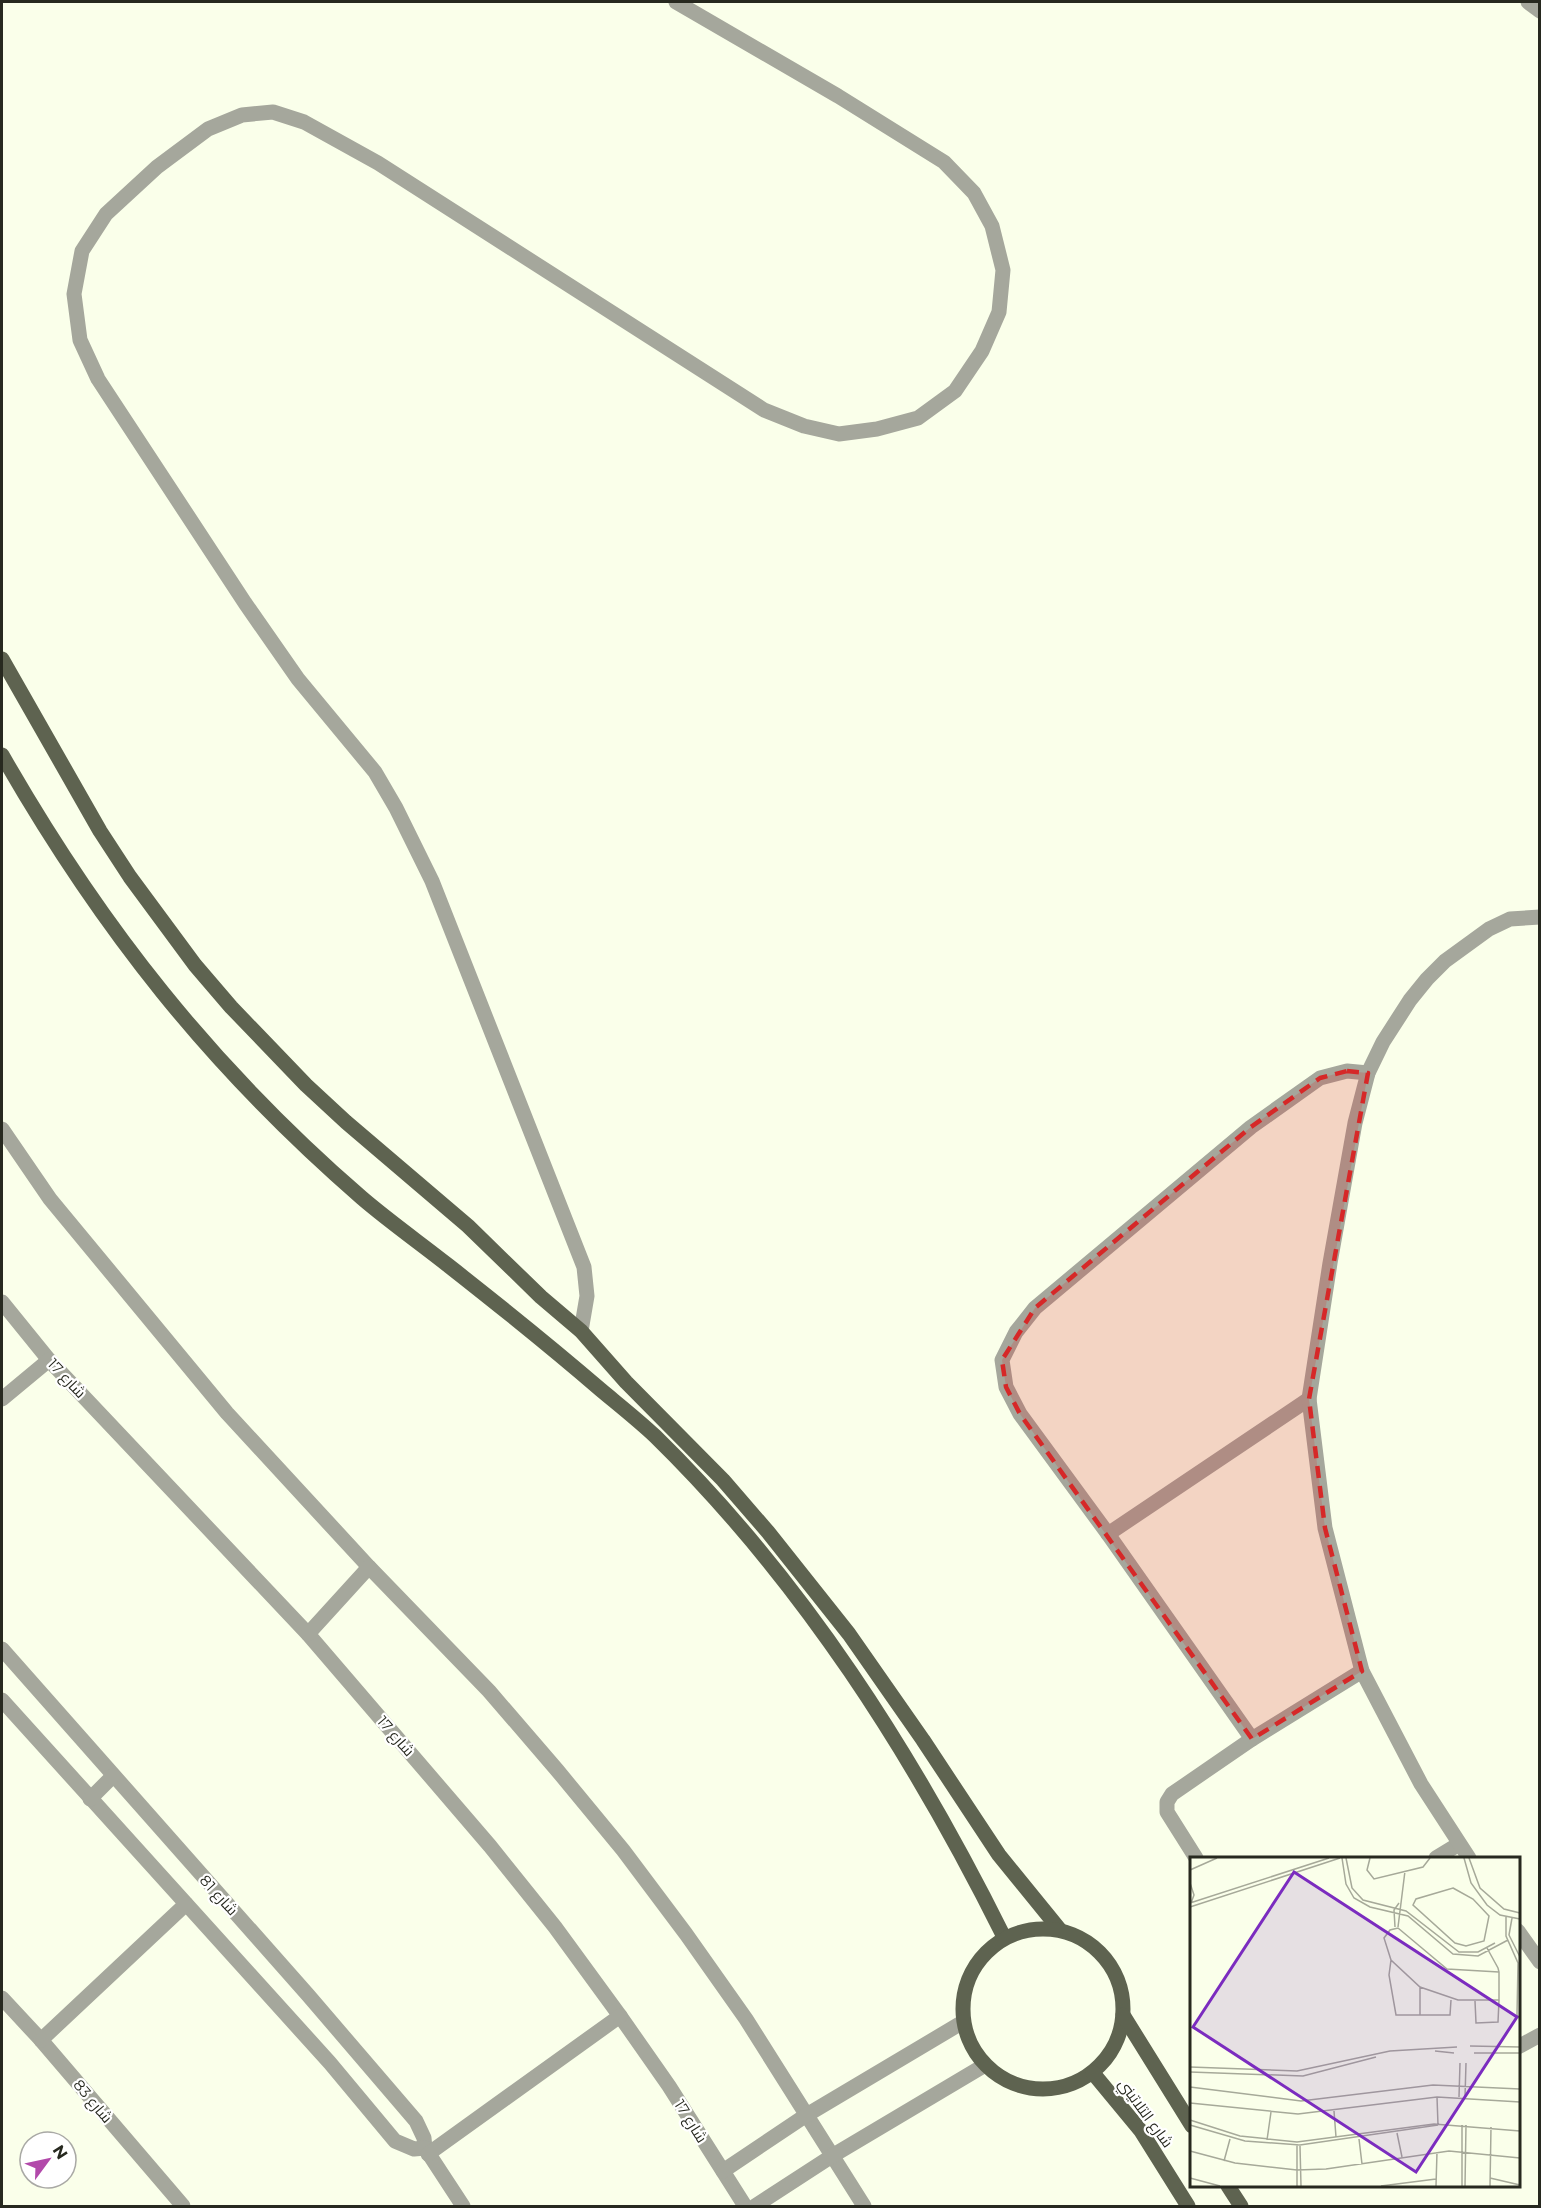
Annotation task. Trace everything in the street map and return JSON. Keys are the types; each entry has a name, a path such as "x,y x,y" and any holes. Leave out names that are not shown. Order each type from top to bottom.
{"main road":[{"path":"2,659 100,831 130,877 195,965 231,1007 306,1085 468,1226 541,1297 581,1331 626,1382 723,1480 810,1582 887,1686 999,1856 1060,1930"},
{"path":"2,755 40,821 115,932 155,985 235,1077 292,1134 367,1202 541,1338 653,1435 743,1531 822,1630 898,1743 965,1860 1004,1937"},
{"path":"1032,1928 1060,1930 1087,1941 1108,1961 1121,1987 1124,2016 1114,2048 1093,2073 1067,2086 1037,2090 1009,2082 985,2065 971,2045 963,2022 963,1997 970,1973 984,1952 1004,1937 1032,1928"},
{"name":"شارع التلاتيني","path":"1124,2016 1190,2124"},
{"name":"شارع التلاتيني","path":"1093,2073 1141,2131 1188,2206"},
{"path":"1229,2187 1241,2206"}],"street":[{"path":"581,1331 586,1296 584,1267 447,918 416,845 375,772 297,679 98,379 80,339 74,294 82,251 106,214 158,167 208,129 242,115 273,112 304,122 378,162 764,410 804,426 839,434 877,429 918,417 955,391 982,351 999,312 1003,270 992,226 974,193 944,162 828,90 676,2"},
{"path":"1528,2 1539,11"},
{"path":"1468,1857 1421,1784 1362,1671 1325,1528 1309,1399 1339,1211 1355,1123 1368,1073 1396,1018 1427,979 1445,961 1489,929 1510,919 1539,917"},
{"path":"1252,1739 1108,1534 1020,1414 1006,1387 1002,1360 1016,1332 1035,1308 1251,1128 1320,1078 1347,1071 1368,1073"},
{"path":"2,1129 50,1199 227,1413 369,1567 489,1691 623,1850 746,2019 805,2116 864,2206"},
{"name":"شارع 17","path":"2,1302 49,1360 308,1634 490,1846 555,1927 621,2016 669,2086 745,2206"},
{"path":"2,1399 49,1360"},
{"path":"1108,1534 1309,1399"},
{"path":"308,1634 369,1567"},
{"name":"شارع 81","path":"2,1649 308,1995 416,2121 424,2138 426,2151 463,2206"},
{"path":"1195,1857 1167,1812 1167,1802 1172,1794 1252,1739 1362,1671"},
{"name":"شارع 81","path":"2,1700 330,2064 395,2141 426,2151"},
{"path":"90,1799 113,1776"},
{"path":"1438,1857 1459,1844"},
{"path":"41,2040 186,1904"},
{"path":"1520,1934 1539,1962"},
{"name":"شارع 83","path":"2,1998 41,2040 183,2206"},
{"path":"426,2151 621,2016"},
{"path":"723,2171 805,2116 963,2022"},
{"path":"1520,2046 1539,2035"},
{"path":"755,2206 832,2156 985,2065"}],"highlighted area":[{"path":"1347,1071 1368,1073 1309,1399 1325,1528 1362,1671 1252,1739 1020,1414 1006,1387 1002,1360 1035,1308 1251,1127 1320,1078"}]}
